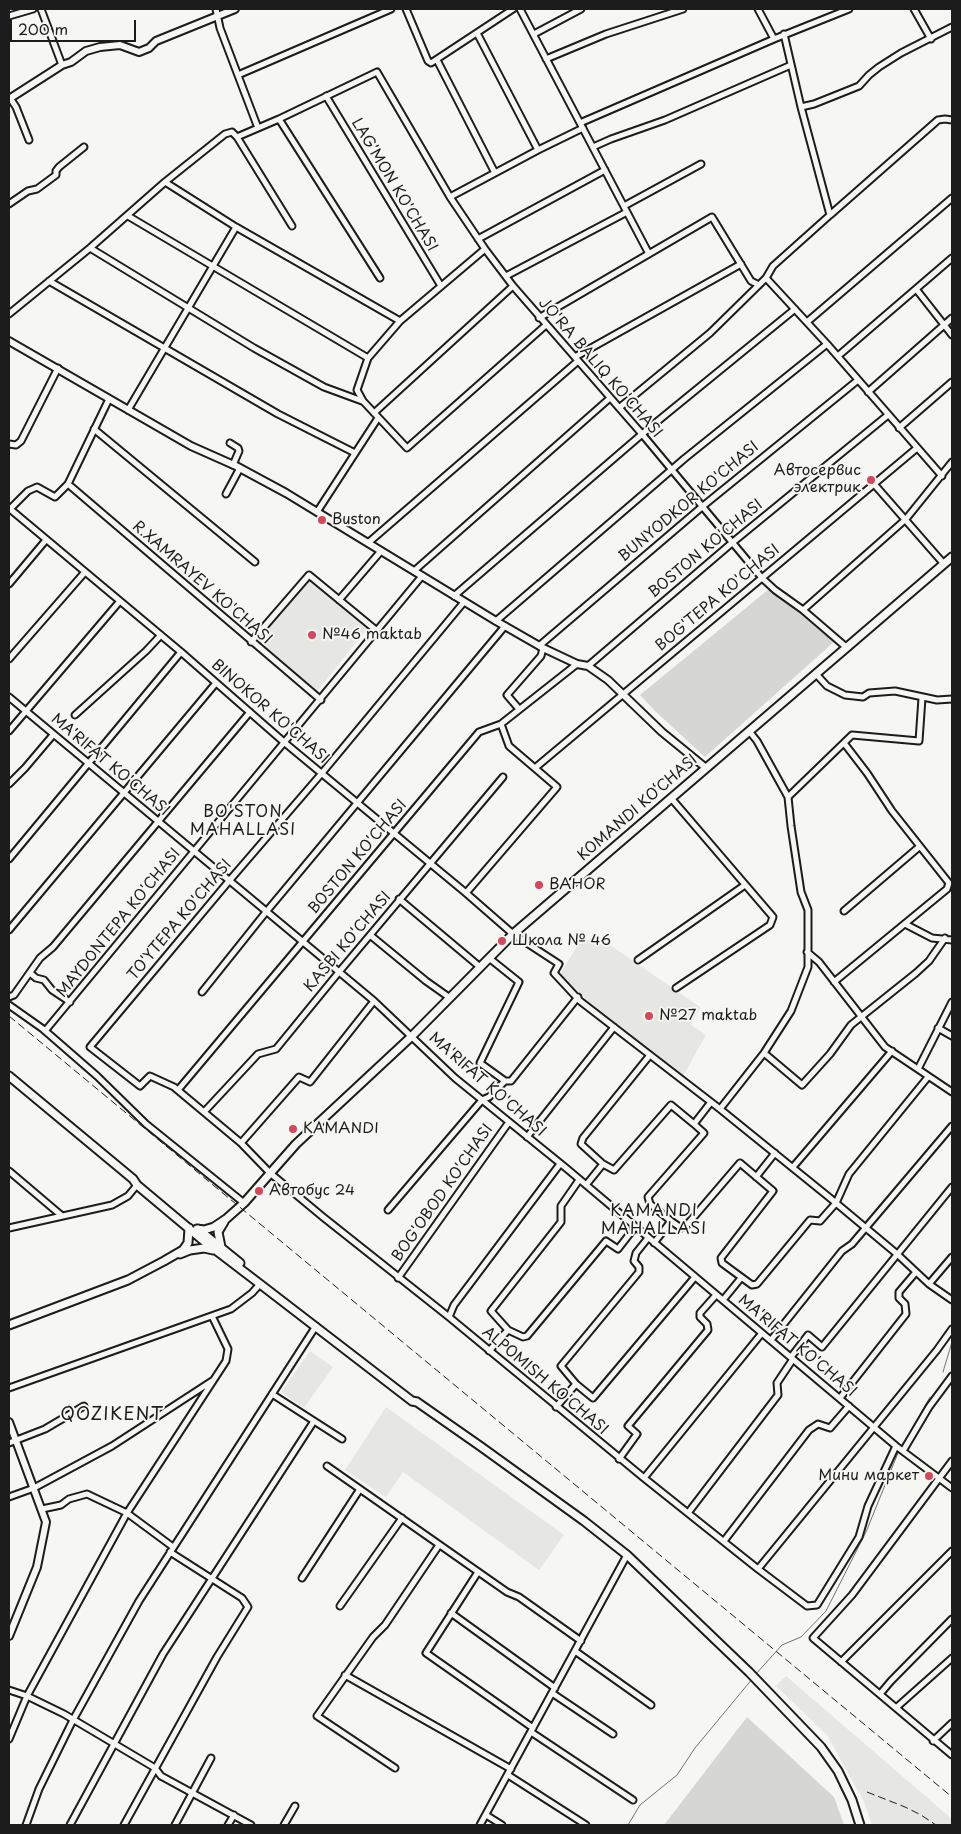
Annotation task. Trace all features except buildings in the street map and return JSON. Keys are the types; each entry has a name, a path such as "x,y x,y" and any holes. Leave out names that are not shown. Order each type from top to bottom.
{"main road":[{"name":"KOMANDI KO‘CHASI","path":"197,1229 204,1230 214,1227 244,1203 308,1132 412,1036 513,934 952,557"},
{"path":"9,1076 189,1228 219,1249 417,1402 628,1555 750,1672 821,1747 838,1771 852,1800 860,1825"},
{"path":"135,1182 140,1182 260,1284 412,1401 417,1402"},
{"path":"219,1249 218,1232 226,1219"},
{"path":"9,1325 128,1280 164,1261 183,1250 188,1243 189,1228"},
{"path":"164,1261 190,1250 204,1248 219,1249"}],"street":[{"path":"9,16 33,9"},
{"path":"41,9 62,65"},
{"path":"29,140 16,107 9,98 62,65 71,62 86,51 100,47 120,45 139,52 150,48 156,41 218,12 235,9"},
{"path":"238,75 391,9"},
{"path":"406,9 428,61 431,63 513,9"},
{"path":"520,9 649,254"},
{"path":"534,34 581,9"},
{"path":"546,59 606,34 683,9"},
{"path":"758,9 774,38"},
{"path":"450,197 581,126 774,38 849,9"},
{"path":"914,9 931,39"},
{"path":"218,12 220,28 258,128"},
{"path":"802,108 859,86 879,67 901,53 952,27"},
{"path":"477,33 538,150"},
{"path":"784,34 830,215"},
{"path":"437,60 495,173"},
{"path":"593,147 665,120 791,65"},
{"name":"JO'RA BALIQ KO'CHASI","path":"326,96 377,72 450,197 485,249 539,318 642,434 762,578 775,590 804,610 846,647"},
{"path":"237,136 280,119 326,96"},
{"name":"LAG'MON KO'CHASI","path":"326,96 441,286"},
{"path":"280,119 380,278"},
{"path":"619,408 710,334 766,278 773,266 938,120 952,120"},
{"path":"9,314 128,216 165,182 225,134 232,132 237,136 292,226"},
{"path":"9,204 28,191 37,189 56,175 59,167 84,147"},
{"path":"624,206 702,164"},
{"path":"478,239 605,170"},
{"path":"165,182 236,227 400,322"},
{"path":"807,322 952,198"},
{"path":"506,276 627,212"},
{"path":"128,216 368,358"},
{"path":"539,318 712,217 751,281 758,285"},
{"path":"128,410 236,227"},
{"path":"90,248 254,348 324,387 337,390 363,402 407,448 546,325"},
{"path":"363,402 358,390 368,358 400,322 485,249"},
{"path":"838,356 952,258"},
{"path":"368,543 576,359 741,264"},
{"path":"766,278 838,356 942,476"},
{"path":"49,281 278,414 355,454"},
{"path":"374,413 514,286"},
{"path":"916,289 952,335"},
{"path":"454,596 642,434 795,309"},
{"path":"868,392 952,318"},
{"path":"9,341 191,446 240,468 317,512 541,647 577,664 588,666 608,680 662,732 706,768"},
{"path":"496,621 672,470 827,344"},
{"path":"9,444 16,445 21,441 58,368"},
{"name":"BUNYODKOR KO'CHASI","path":"519,709 507,695 541,656 541,647 703,506 858,380"},
{"path":"899,428 952,382"},
{"path":"414,572 610,398"},
{"path":"10,510 28,491 37,487 55,497 68,484 109,399"},
{"name":"BOSTON KO'CHASI","path":"588,666 733,542 888,415"},
{"path":"317,512 378,418"},
{"path":"94,429 256,562"},
{"path":"230,443 240,451 233,465"},
{"name":"BOG'TEPA KO'CHASI","path":"535,768 917,448"},
{"path":"804,610 906,519 952,462"},
{"path":"226,494 240,468"},
{"name":"R.XAMRAYEV KO'CHASI","path":"68,484 321,700"},
{"path":"874,484 944,564"},
{"name":"BINOKOR KO'CHASI","path":"10,510 161,635 285,743 513,934 559,964 554,973 578,997"},
{"path":"9,584 46,540"},
{"path":"339,600 381,551"},
{"path":"9,659 85,572"},
{"path":"251,642 308,575 377,631"},
{"name":"MAYDONTEPA KO'CHASI","path":"46,1032 422,576"},
{"path":"9,731 120,601"},
{"name":"TO'YTEPA KO'CHASI","path":"90,1047 464,602"},
{"path":"202,992 266,912 505,626"},
{"path":"75,715 161,635"},
{"path":"9,859 181,652"},
{"name":"BOSTON KO'CHASI","path":"178,1090 480,732 500,724 577,664"},
{"path":"816,674 827,686 844,695 864,697 869,693 894,691 922,698 952,699"},
{"path":"9,930 216,683"},
{"name":"MA'RIFAT KO'CHASI","path":"9,697 374,1001 455,1078 586,1185 896,1446 952,1488"},
{"path":"788,797 852,735 919,741 922,698"},
{"path":"9,997 14,995 30,973 250,712"},
{"path":"466,893 557,787 509,746 500,724"},
{"path":"720,1109 764,1054 794,1002 808,967 808,910 801,892 790,826 788,797 758,741 749,731"},
{"path":"9,784 53,735"},
{"path":"834,982 947,889 949,883 892,811 844,743"},
{"name":"KASBI KO'CHASI","path":"204,1112 258,1054 276,1049 399,899 503,777"},
{"path":"672,798 773,917 770,926 676,988"},
{"path":"844,911 919,847"},
{"path":"638,960 745,885"},
{"path":"399,899 480,967"},
{"path":"906,924 932,938 952,940"},
{"path":"370,935 450,998"},
{"path":"764,1054 802,1086 852,1025 916,973 928,961 945,938"},
{"path":"807,952 819,962 885,1046 952,1092"},
{"path":"489,958 519,982 480,1062 504,1081 511,1081 578,997 580,1001 793,1167 897,1254 929,1284 952,1300"},
{"path":"30,973 36,978 44,980 52,990 70,1002"},
{"path":"241,1143 299,1077 310,1082 374,1001"},
{"path":"918,1069 952,1002"},
{"path":"9,1005 46,1032 97,1076 146,1124 244,1203"},
{"path":"527,1137 614,1027"},
{"path":"938,1028 952,1036"},
{"name":"ALPOMISH KO'CHASI","path":"90,1047 140,1086 150,1076 174,1086 241,1143 270,1173 619,1459 807,1606 817,1605 859,1537 868,1506 896,1446"},
{"path":"793,1167 892,1051"},
{"path":"650,1056 583,1138 581,1144 603,1164 614,1170 670,1105 694,1124 704,1133 648,1197 650,1204 670,1222 682,1228 686,1226 740,1163 773,1191 721,1258 722,1263 741,1278 748,1283 757,1284 810,1220 820,1222 836,1203 849,1174 928,1077"},
{"path":"388,1210 482,1100 489,1097 504,1081"},
{"path":"694,1124 711,1102"},
{"name":"BOG'OBOD KO'CHASI","path":"398,1278 509,1122"},
{"path":"771,1340 842,1251 852,1244 952,1126"},
{"path":"756,1177 775,1153"},
{"path":"448,1317 454,1305 560,1164"},
{"path":"586,1185 603,1164"},
{"path":"9,1170 62,1216"},
{"path":"579,1180 561,1206 561,1222 491,1311 508,1330 523,1337 527,1336 606,1241 618,1249 635,1227"},
{"path":"9,1228 112,1205 128,1196 135,1182"},
{"path":"688,1513 778,1394 777,1383 808,1335 822,1347 952,1187"},
{"path":"654,1243 670,1222"},
{"path":"648,1238 636,1253 634,1261 639,1267 638,1272 561,1366 576,1384 593,1398 695,1277"},
{"path":"929,1284 952,1257"},
{"path":"840,1398 906,1314 905,1304 899,1298 899,1292 916,1272"},
{"path":"723,1300 741,1278"},
{"path":"9,1388 231,1309 252,1293 260,1284"},
{"path":"619,1459 637,1434 628,1426 708,1330 708,1324 700,1317 700,1313 716,1294"},
{"path":"9,1739 27,1696 127,1513 226,1361 228,1349 212,1316"},
{"path":"26,1825 39,1789 73,1720 140,1601 316,1326"},
{"path":"758,1569 952,1329"},
{"path":"489,1351 508,1330"},
{"path":"644,1478 762,1333"},
{"path":"903,1451 929,1407 952,1376"},
{"path":"9,1497 34,1488 112,1446 215,1380"},
{"path":"556,1407 576,1384"},
{"path":"272,1394 342,1439"},
{"path":"12,1442 46,1429 84,1406"},
{"path":"724,1541 809,1430 818,1424 830,1428 849,1406"},
{"path":"70,1825 163,1654 314,1421"},
{"path":"9,1422 12,1442 34,1488 46,1522 37,1567 9,1636"},
{"path":"952,1461 852,1595 813,1638 952,1755"},
{"path":"327,1466 507,1592 519,1597 581,1641"},
{"path":"302,1578 360,1489"},
{"path":"42,1509 60,1505 69,1499 87,1494 127,1513 212,1579 242,1598 248,1608 217,1657 124,1825"},
{"path":"340,1606 402,1518"},
{"path":"395,1768 317,1716 345,1674 378,1630 385,1625 439,1545"},
{"path":"841,1662 952,1551"},
{"path":"480,1825 628,1555"},
{"path":"478,1572 426,1653 633,1800"},
{"path":"451,1614 555,1688"},
{"path":"880,1694 891,1680 952,1619"},
{"path":"575,1651 651,1705"},
{"path":"897,1707 952,1658"},
{"path":"345,1674 511,1769"},
{"path":"9,1690 27,1696 115,1743 155,1768 161,1776 251,1825"},
{"path":"552,1693 613,1734"},
{"path":"933,1740 952,1723"},
{"path":"175,1825 211,1758"},
{"path":"508,1775 586,1825"},
{"path":"284,1825 295,1806"},
{"path":"228,1825 234,1815"},
{"path":"486,1815 502,1825"}],"shaded area":[{"name":"№46 maktab","path":"310,579 368,627 316,693 256,642"},
{"path":"769,589 835,641 705,757 640,695"},
{"name":"№27 maktab","path":"582,938 597,943 604,941 700,1007 691,1025 706,1035 683,1076 583,1001 585,997 559,976"},
{"path":"310,1351 333,1367 304,1408 281,1392"},
{"path":"386,1407 564,1535 539,1570 403,1472 386,1497 345,1470"},
{"path":"786,1676 952,1819 952,1825 872,1825 864,1802 827,1735 776,1686"},
{"path":"747,1717 834,1797 844,1825 664,1825"}],"waterway":[{"path":"943,1372 952,1342"},
{"path":"902,1447 930,1397"},
{"path":"755,1675 782,1645 801,1637 826,1611 866,1532 898,1453"},
{"path":"628,1825 640,1805 677,1775 695,1748 753,1678"}],"railway":[{"path":"9,1016 952,1797"},
{"path":"867,1792 905,1807 936,1825"}],"place":[{"name":"Автосервис электрик","path":"871,480"},
{"name":"Buston","path":"322,520"},
{"name":"№46 maktab","path":"312,635"},
{"name":"BAHOR","path":"539,885"},
{"name":"Школа № 46","path":"502,941"},
{"name":"№27 maktab","path":"649,1016"},
{"name":"KAMANDI","path":"293,1129"},
{"name":"Автобус 24","path":"259,1191"},
{"name":"Мини маркет","path":"929,1476"}],"district":[{"name":"BO'STON MAHALLASI","path":"243,822"},
{"name":"KAMANDI MAHALLASI","path":"654,1221"},
{"name":"QOZIKENT","path":"112,1415"}]}
